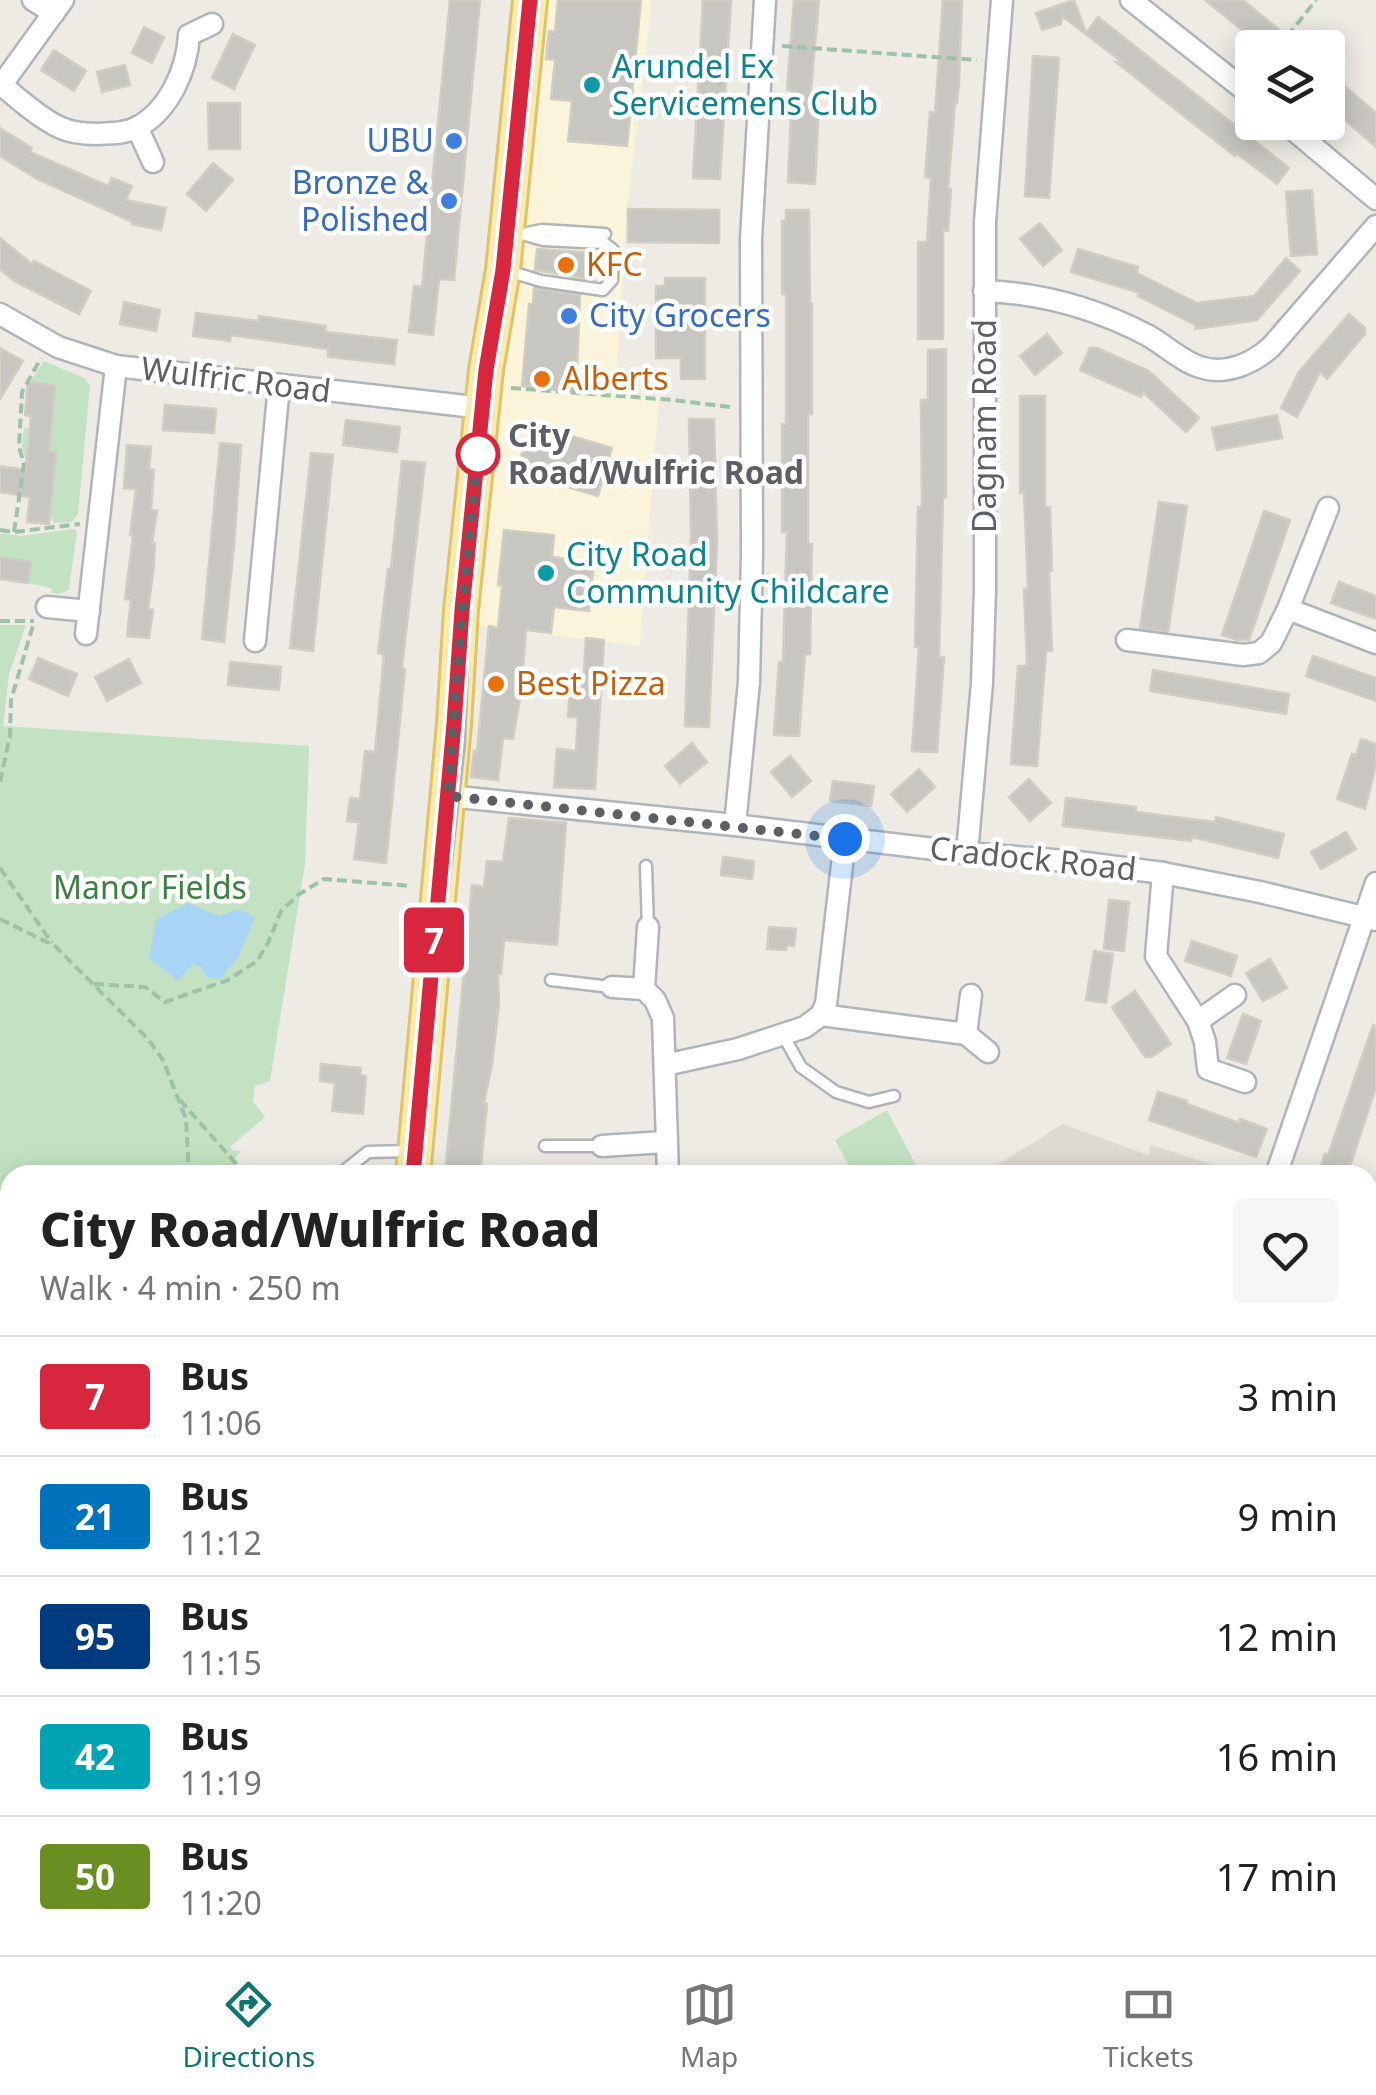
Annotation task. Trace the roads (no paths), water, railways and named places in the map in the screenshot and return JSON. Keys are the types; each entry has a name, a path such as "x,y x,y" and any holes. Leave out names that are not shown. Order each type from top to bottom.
{"main road":[{"path":"414,1163 462,610 495,398 486,370 503,270 514,234 530,0"}],"street":[{"path":"33,0 58,7 1,86 58,127 84,134 137,128 161,107 176,85 188,52 189,36 212,24"},
{"path":"735,826 749,682 751,239 765,0"},
{"name":"Dagnam Road","path":"967,853 986,589 984,222 1002,0"},
{"path":"1130,0 1235,83"},
{"path":"137,128 153,162"},
{"path":"1306,140 1376,199"},
{"path":"984,291 1030,294 1071,303 1112,317 1201,368 1228,368 1251,362 1271,346 1376,226"},
{"name":"Wulfric Road","path":"0,314 49,343 116,366 279,385 495,398"},
{"path":"86,634 116,366"},
{"path":"254,641 279,385"},
{"path":"1127,640 1242,655 1259,653 1271,643 1288,609 1328,508"},
{"path":"47,607 89,611"},
{"path":"1288,609 1376,643"},
{"name":"Cradock Road","path":"448,796 1163,873 1370,918"},
{"path":"664,1065 738,1050 805,1027 821,1015 826,1004 845,839"},
{"path":"1163,873 1156,956 1198,1021 1208,1069 1245,1082"},
{"path":"1280,1165 1370,918 1376,883"},
{"path":"644,989 648,927"},
{"path":"612,987 644,989 655,1000 663,1018 667,1165"},
{"path":"966,1034 971,994"},
{"path":"1198,1021 1235,995"},
{"path":"821,1015 966,1034 988,1052"},
{"path":"602,1146 666,1142"}],"lane":[{"path":"514,234 542,230 605,234"},
{"path":"503,270 541,281 603,290 612,280 614,250 604,244 514,234"},
{"path":"646,866 648,927"},
{"path":"551,980 612,987"},
{"path":"783,1035 801,1067 836,1092 869,1102 894,1096"},
{"path":"545,1146 602,1146"},
{"path":"352,1165 368,1152 414,1163"}],"water":[{"path":"188,903 219,916 238,909 255,917 239,955 221,979 206,977 201,967 193,964 178,981 149,958 156,920"}],"tram line":[{"path":"511,121 522,0"},
{"path":"418,1165 465,744 472,559 537,0"},
{"path":"479,389 485,319 494,275"},
{"path":"419,1031 457,587"}],"place":[{"name":"Arundel Ex Servicemens Club","path":"592,85"},
{"name":"UBU","path":"454,141"},
{"name":"Bronze & Polished","path":"449,201"},
{"name":"KFC","path":"566,265"},
{"name":"City Grocers","path":"569,316"},
{"name":"Alberts","path":"542,379"},
{"name":"City Road/Wulfric Road","path":"478,454"},
{"name":"City Road Community Childcare","path":"546,573"},
{"name":"Best Pizza","path":"496,684"}],"park label":[{"name":"Manor Fields","path":"150,888"}]}
